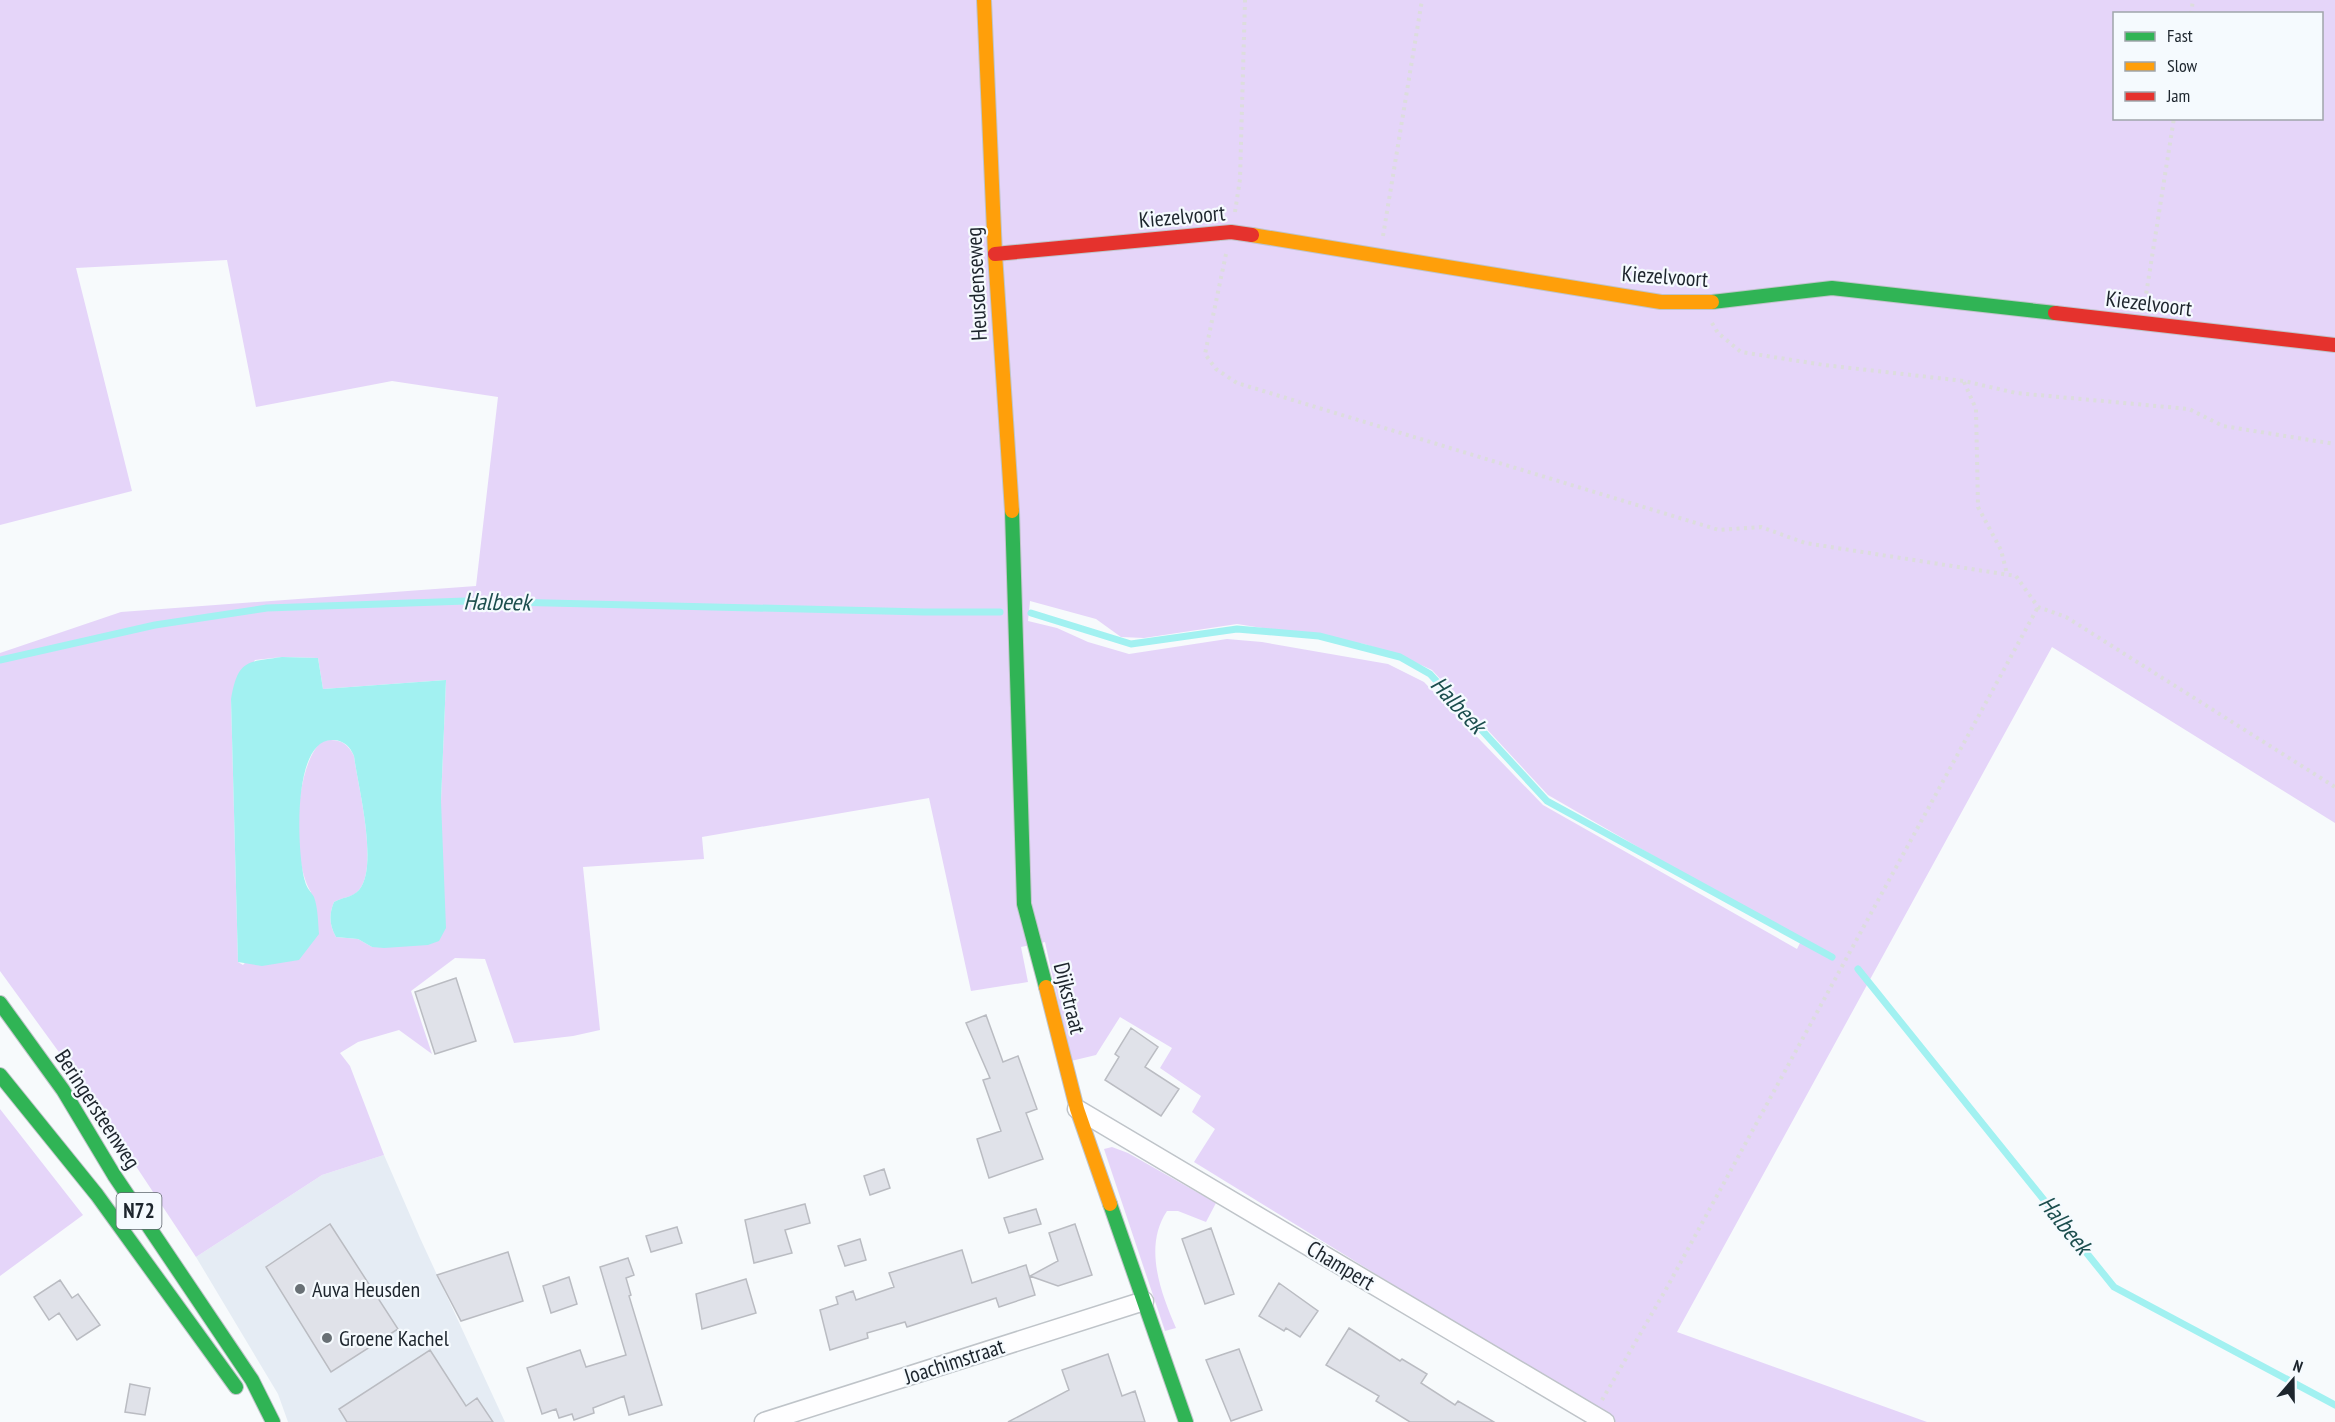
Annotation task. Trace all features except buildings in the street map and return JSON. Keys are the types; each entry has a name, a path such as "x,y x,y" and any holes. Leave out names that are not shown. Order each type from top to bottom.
{"street":[{"name":"Heusdenseweg","path":"984,0 995,254 1016,565"},
{"name":"Kiezelvoort","path":"995,254 1231,231 1661,302 1701,303 1832,288 2335,345"},
{"name":"Dijkstraat","path":"1016,565 1024,904 1077,1108 1186,1422"},
{"name":"Beringersteenweg","path":"0,1003 63,1090 114,1175 252,1380 272,1422"},
{"name":"Beringersteenweg","path":"0,1075 98,1195 240,1392 272,1422"},
{"name":"Champert","path":"1077,1108 1599,1418"},
{"name":"Joachimstraat","path":"764,1422 1144,1301"}],"path":[{"path":"1245,0 1240,179 1205,354 1216,369 1237,383 1719,530 1761,527 1805,543 2016,576 2038,607 2066,617 2335,787"},
{"path":"1380,256 1422,0"},
{"path":"2142,324 2174,120"},
{"path":"1701,303 1718,333 1742,352 1824,365 1964,381 2016,393 2189,410 2223,426 2335,444"},
{"path":"1964,381 1976,409 1978,507 2001,550 2007,574"},
{"path":"1599,1418 1665,1291 2038,607"}],"shaded area":[{"path":"0,0 2335,0 2335,823 2052,647 1677,1332 1927,1422 1616,1422 1194,1162 1215,1129 1192,1112 1201,1096 1160,1068 1172,1048 1120,1017 1096,1055 1071,1061 1045,942 1021,947 1028,982 971,991 929,798 702,837 704,859 583,867 600,1030 573,1036 514,1043 485,959 455,958 411,991 432,1054 399,1030 358,1042 340,1053 350,1066 384,1155 322,1175 196,1257 77,1077 0,971 0,653 121,612 476,586 498,397 392,381 256,407 227,260 76,268 132,491 0,525","holes":["1030,601 1096,619 1121,637 1144,638 1237,624 1364,644 1399,655 1432,670 1548,795 1801,941 1797,949 1543,805 1424,682 1388,664 1262,642 1227,639 1129,654 1088,642 1057,628 1028,621","282,657 318,658 323,689 446,680 441,801 372,947 358,939 336,937 331,924 334,902 357,893 365,879 366,826 354,756 341,742 322,741 313,753 306,771 298,814 300,859 311,892 243,965 238,962 231,699 255,660"]},
{"path":"0,1109 83,1215 0,1276"},
{"path":"1112,1147 1128,1153 1216,1203 1206,1222 1178,1211 1167,1211 1160,1225 1155,1255 1157,1270 1160,1285 1176,1328 1165,1331 1104,1149"},
{"path":"384,1155 505,1422 288,1422 278,1394 196,1257 322,1175"}],"water":[{"path":"282,657 318,658 323,689 446,680 441,801 446,928 439,941 428,945 384,948 372,947 358,939 336,937 331,924 332,906 334,902 353,895 359,890 365,879 367,845 354,756 347,745 334,740 320,744 310,757 300,799 302,867 307,887 314,897 319,934 299,960 262,966 238,962 231,699 237,677 246,665 260,660"}],"waterway":[{"name":"Halbeek","path":"0,660 155,625 267,608 466,601 1000,612"},
{"name":"Halbeek","path":"1031,613 1131,644 1237,629 1319,636 1400,657 1430,674 1547,801 1832,957"},
{"name":"Halbeek","path":"1858,969 2114,1287 2335,1405"}],"traffic: fast":[{"path":"1712,302 1832,288 2055,313"},
{"path":"1012,511 1024,904 1046,987"},
{"path":"0,1003 63,1090 114,1175 252,1380 273,1422"},
{"path":"0,1075 97,1195 236,1387"},
{"path":"1110,1204 1186,1422"}],"traffic: slow":[{"path":"984,0 995,254 1012,511"},
{"path":"1252,235 1661,302 1712,302"},
{"path":"1046,987 1077,1109 1110,1204"}],"traffic: jam":[{"path":"995,254 1231,232 1252,235"},
{"path":"2055,313 2335,345"}],"place":[{"name":"Auva Heusden","path":"300,1289"},
{"name":"Groene Kachel","path":"327,1338"}]}
